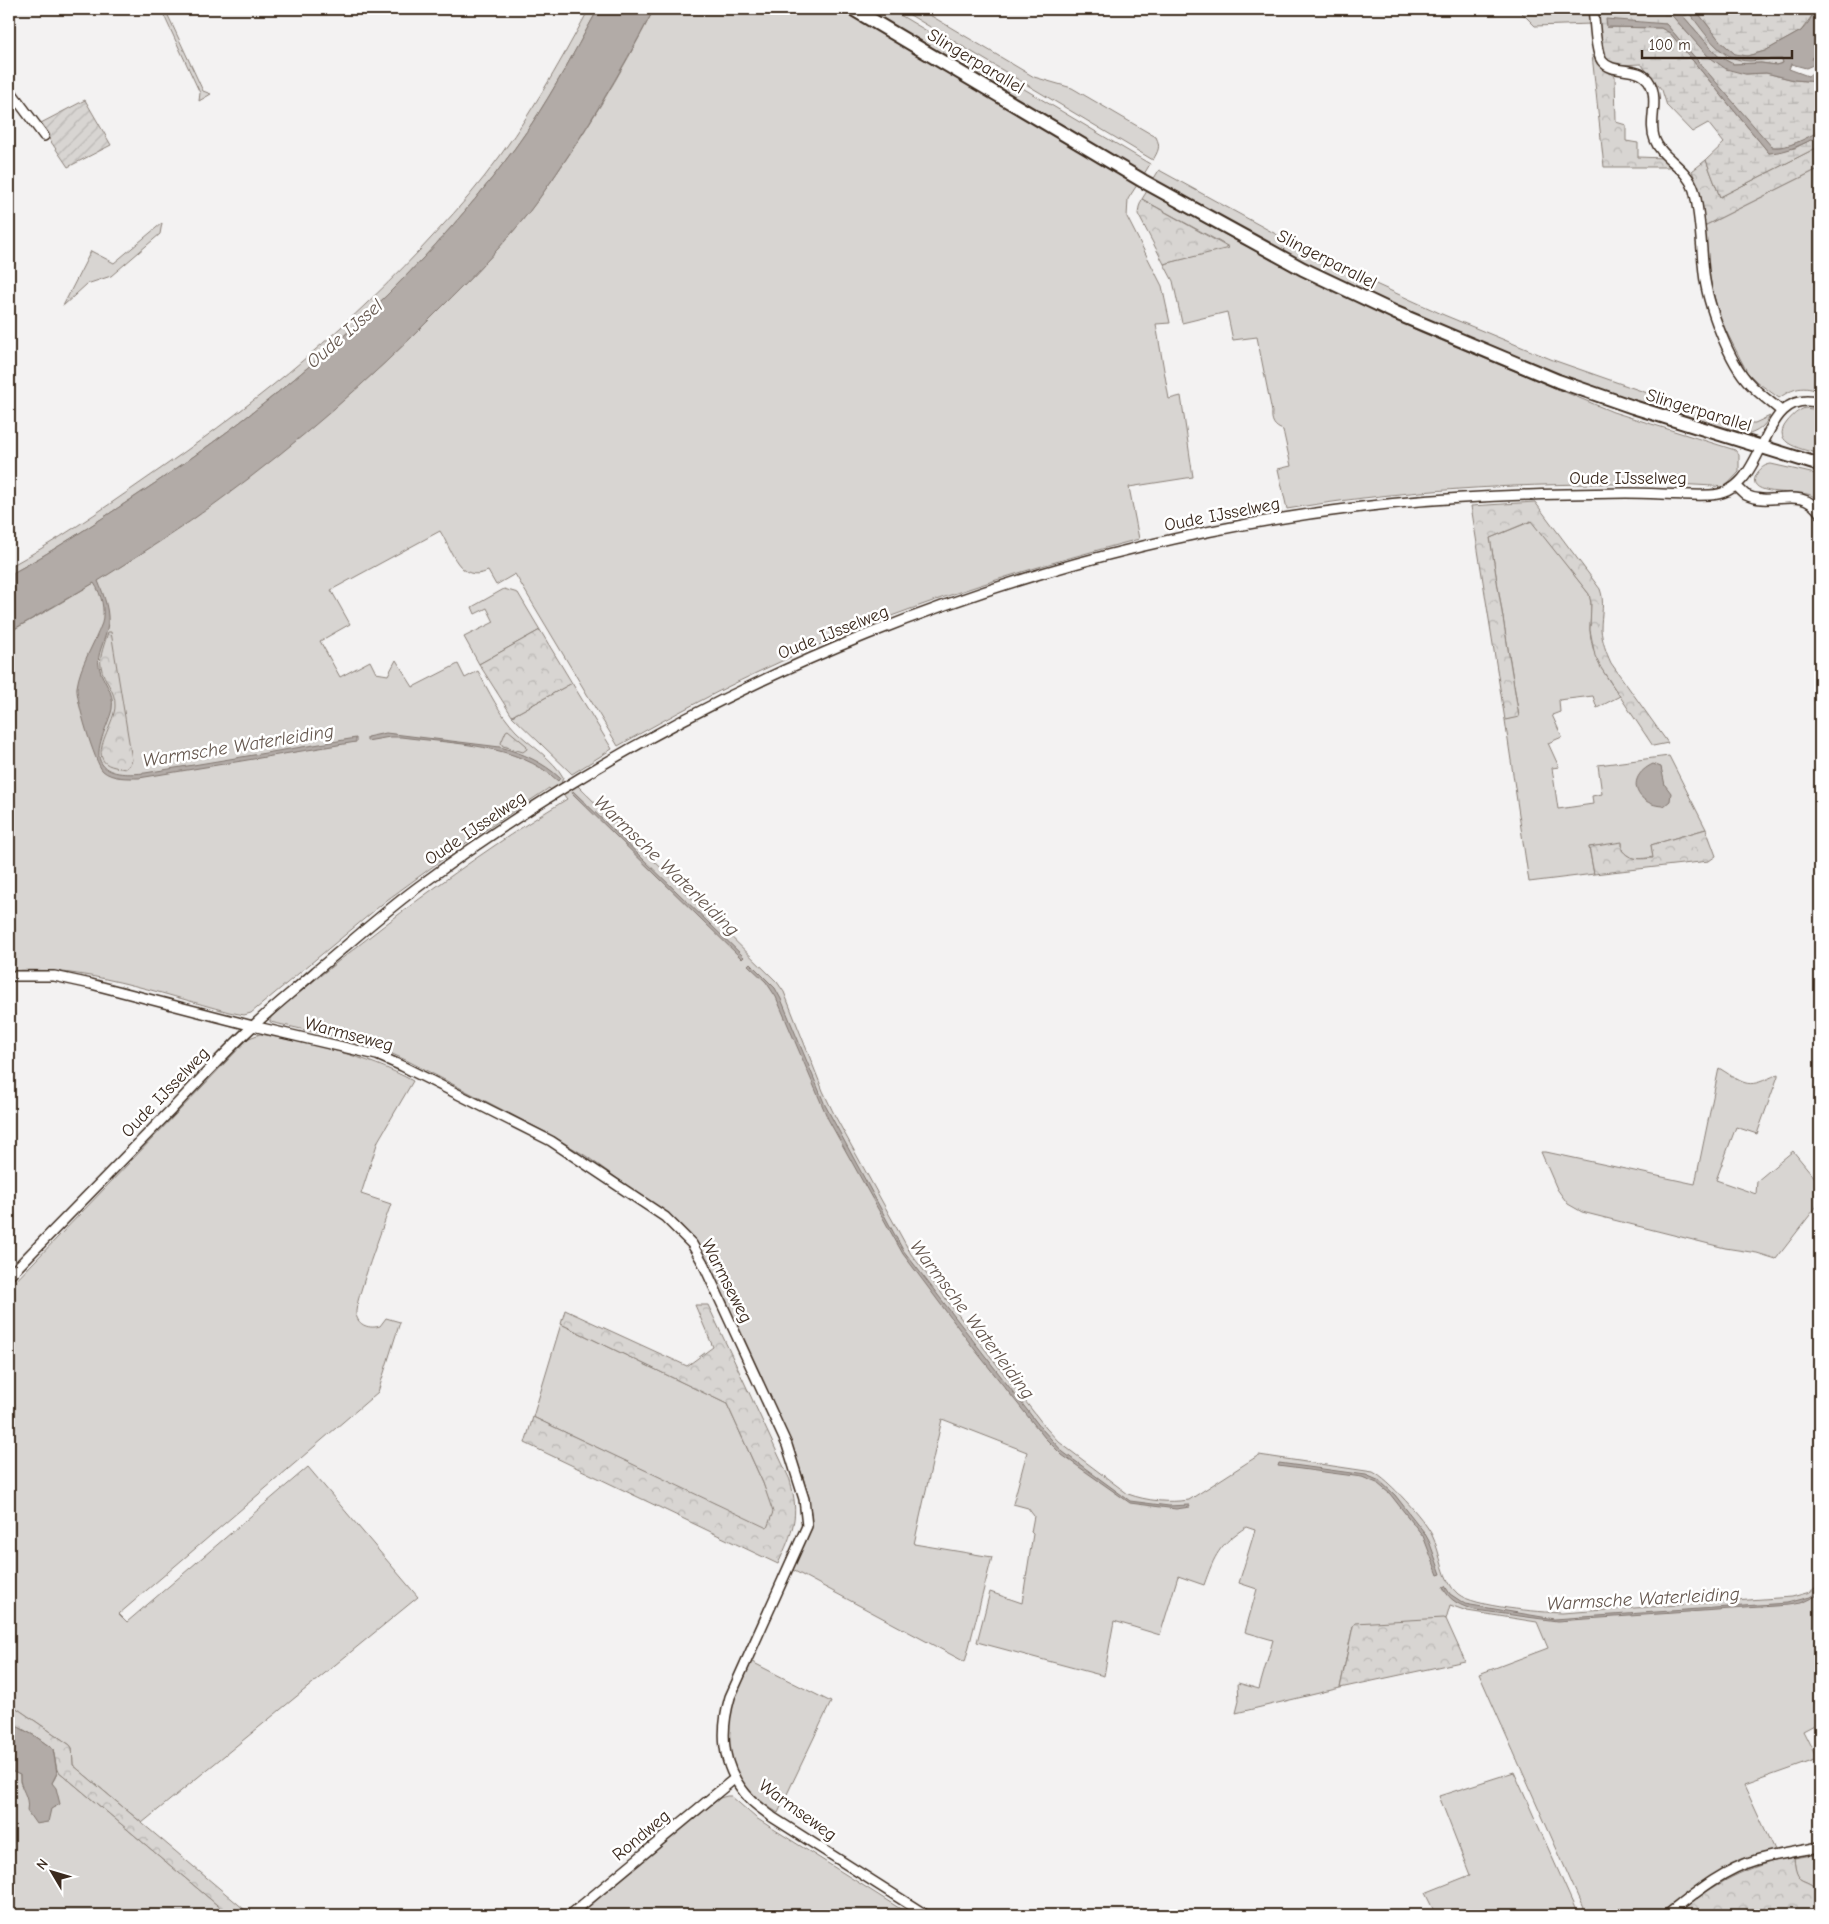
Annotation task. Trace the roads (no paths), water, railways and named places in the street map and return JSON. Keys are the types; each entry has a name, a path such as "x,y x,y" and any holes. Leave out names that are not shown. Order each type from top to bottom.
{"main road":[{"name":"Slingerparallel","path":"854,9 1143,181 1303,269 1396,313 1558,382 1633,408 1820,465"}],"street":[{"path":"1593,9 1599,56 1607,66 1642,74 1648,79 1655,98 1652,130 1655,142 1682,170 1693,189 1699,216 1704,276 1723,337 1734,362 1749,384 1781,411"},
{"path":"9,89 44,136"},
{"path":"1820,403 1812,400 1802,401 1781,411 1760,447 1750,470 1737,487 1746,495 1757,498 1798,498 1808,500 1820,513"},
{"name":"Oude IJsselweg","path":"9,1276 252,1026 420,885 577,780 730,695 799,662 930,610 1027,578 1094,558 1211,531 1358,507 1433,500 1515,494 1655,493 1713,495 1728,493 1737,487"},
{"name":"Warmseweg","path":"9,976 54,976 154,999 252,1026 377,1055 551,1140 665,1217 692,1244 703,1263 787,1445 804,1499 807,1526 728,1704 724,1719 724,1736 727,1758 734,1779 751,1800 772,1817 926,1915"},
{"name":"Rondweg","path":"570,1915 734,1779"},
{"path":"1667,1915 1707,1884 1728,1872 1755,1861 1820,1847"}],"water label":[{"name":"Oude IJssel","path":"344,333"},
{"name":"Warmsche Waterleiding","path":"238,745"},
{"name":"Warmsche Waterleiding","path":"667,865"},
{"name":"Warmsche Waterleiding","path":"973,1319"},
{"name":"Warmsche Waterleiding","path":"1643,1598"}]}
